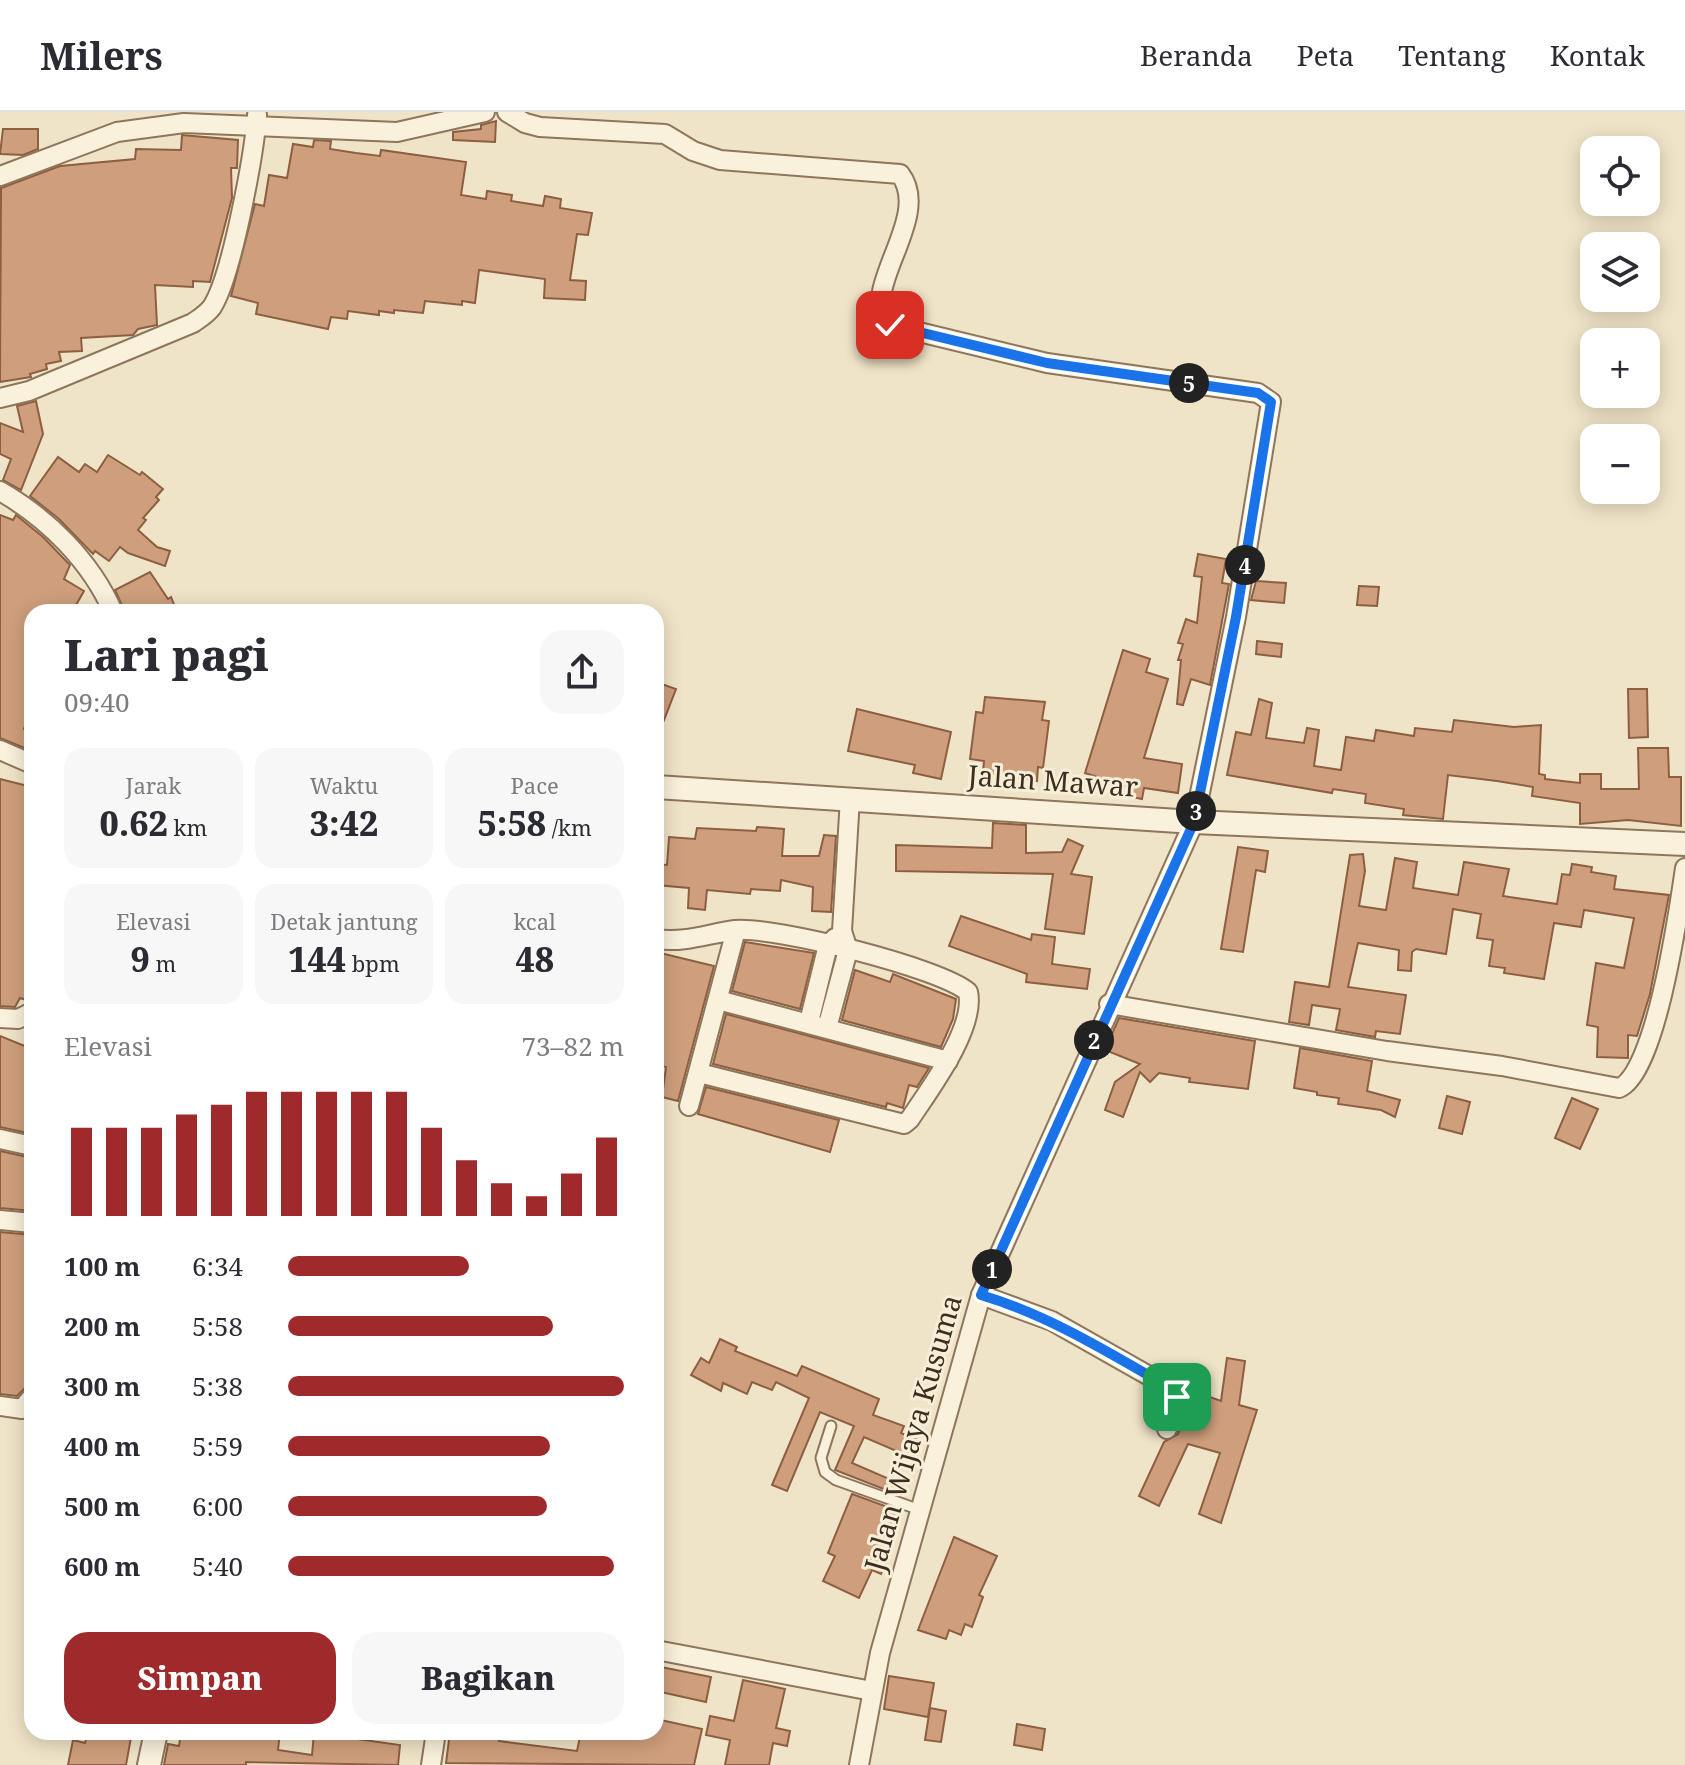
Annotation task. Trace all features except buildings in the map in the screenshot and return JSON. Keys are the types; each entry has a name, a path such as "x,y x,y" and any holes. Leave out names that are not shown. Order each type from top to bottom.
{"street":[{"path":"0,176 117,132 184,123 257,118 334,132 397,132 485,112"},
{"name":"Jalan Wijaya Kusuma","path":"507,112 540,127 665,134 693,151 720,160 900,174 906,184 906,225 883,288 880,310 890,325 1047,363 1258,393 1271,402 1236,617 1194,822 1109,1004 981,1295 872,1691 859,1765"},
{"path":"0,398 29,391 193,323 207,314 218,295 241,209 257,118"},
{"path":"0,491 65,540 105,593 110,604"},
{"path":"0,750 24,760"},
{"name":"Jalan Mawar","path":"664,787 1194,822 1685,844"},
{"path":"818,1025 848,950 842,931 850,798"},
{"path":"1109,1004 1387,1051 1473,1061 1619,1088 1634,1078 1652,1037 1685,868"},
{"path":"689,1106 736,930"},
{"path":"664,940 684,942 736,930 771,932 911,968 968,992 967,1015 948,1061 904,1124 699,1073"},
{"path":"818,1025 828,945 842,931"},
{"path":"718,1000 948,1061"},
{"path":"0,1018 18,1019 24,1016"},
{"path":"0,1139 24,1144"},
{"path":"0,1220 24,1224"},
{"path":"981,1295 1052,1321 1174,1390 1177,1400 1167,1429"},
{"path":"0,1406 22,1409 24,1407"},
{"path":"664,1652 872,1691"},
{"path":"149,1765 154,1740"},
{"path":"431,1765 435,1740"}],"lane":[{"path":"831,1426 821,1458 825,1472 920,1510"}],"route":[{"path":"890,325 1047,363 1258,393 1271,402 1272,411 1236,617 1194,822 1109,1004 981,1295 1052,1321 1174,1390 1177,1397"}]}
